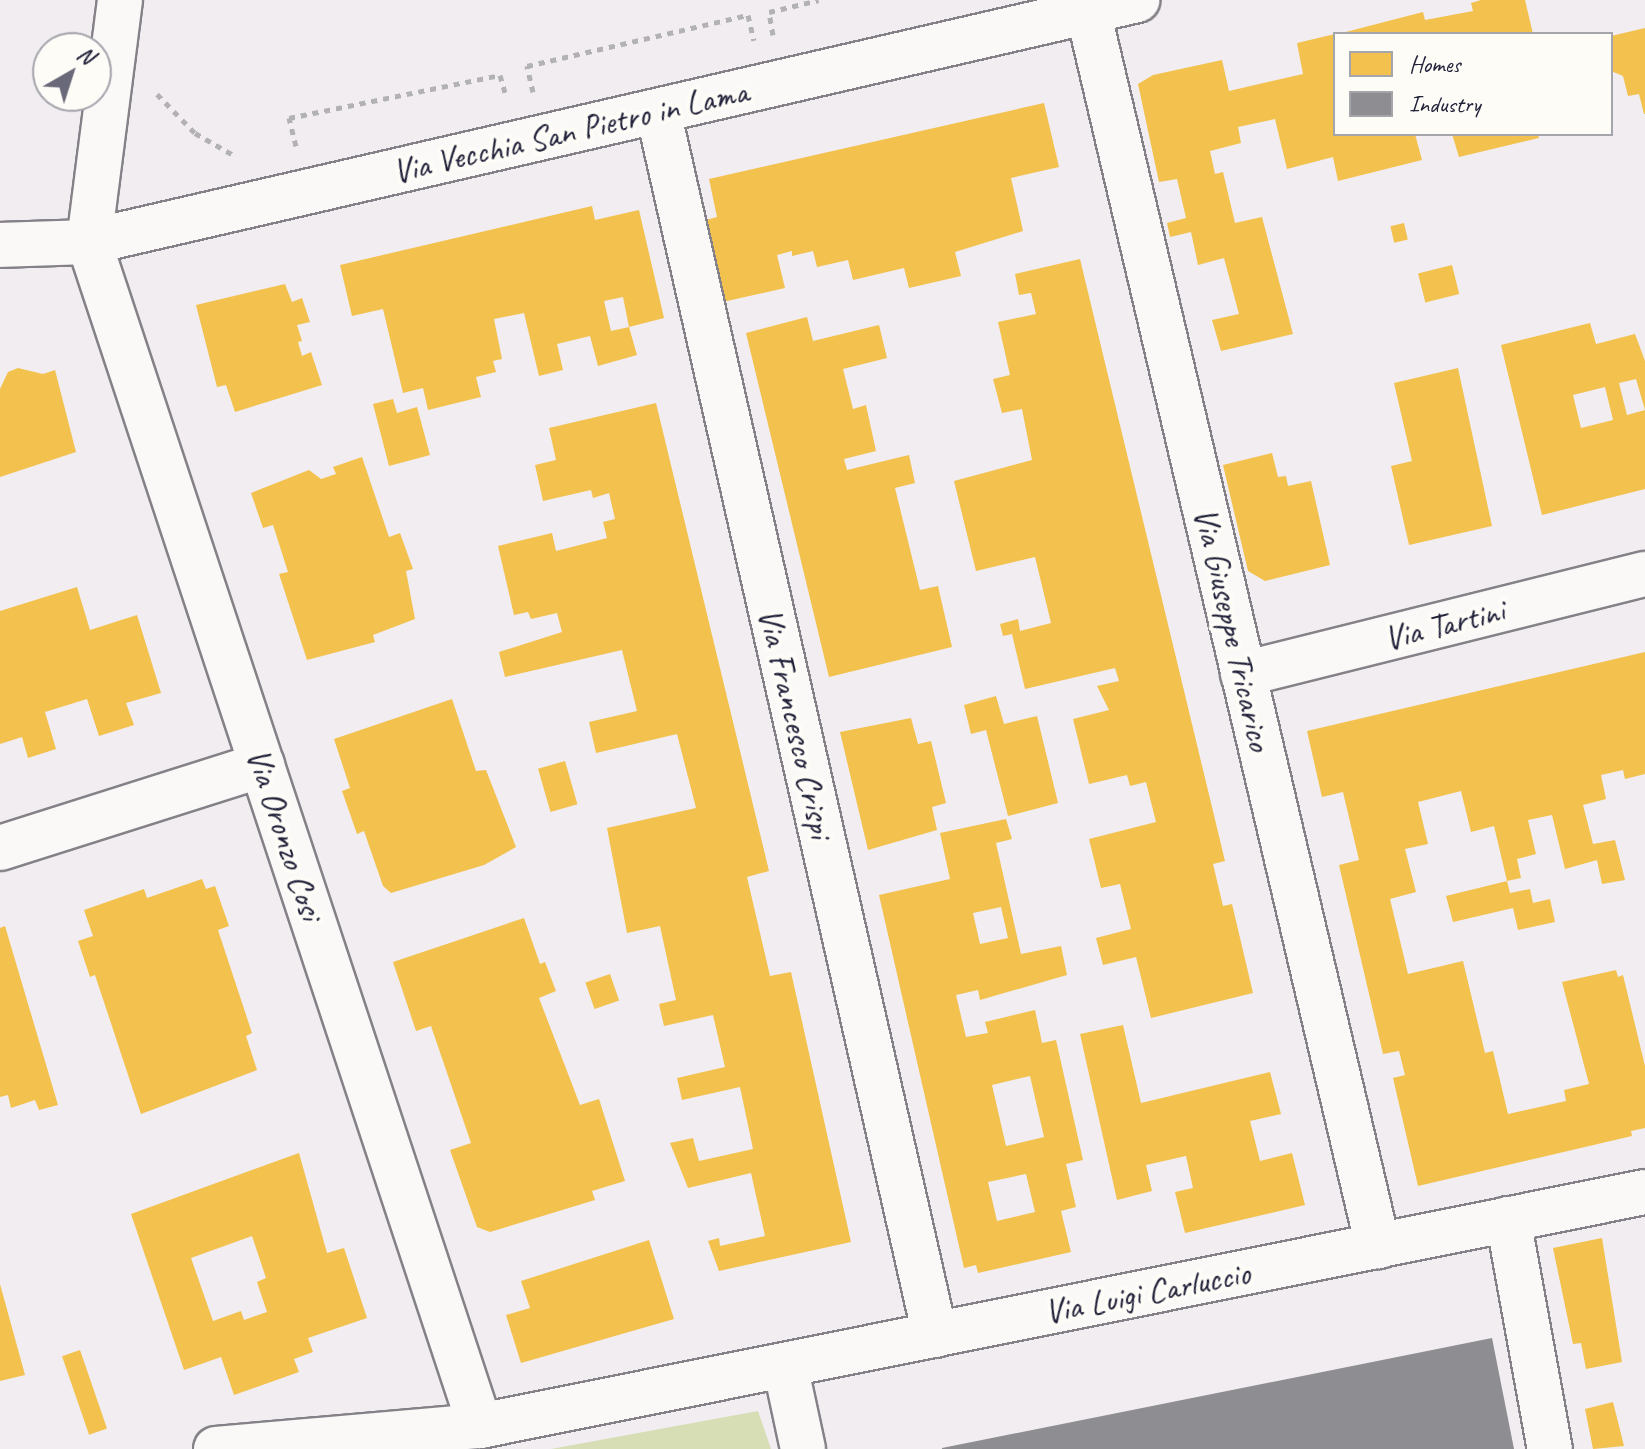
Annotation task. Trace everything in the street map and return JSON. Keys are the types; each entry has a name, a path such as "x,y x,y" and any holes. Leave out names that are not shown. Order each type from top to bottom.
{"street":[{"path":"89,242 120,0"},
{"name":"Via Vecchia San Pietro in Lama","path":"0,245 89,242 1137,0"},
{"name":"Via Giuseppe Tricarico","path":"1088,11 1378,1246"},
{"name":"Via Francesco Crispi","path":"658,111 935,1335"},
{"name":"Via Oronzo Cosi","path":"89,242 480,1426"},
{"name":"Via Tartini","path":"1243,674 1645,574"},
{"path":"0,848 262,765"},
{"name":"Via Luigi Carluccio","path":"216,1449 422,1439 1645,1192"},
{"path":"1508,1219 1550,1449"},
{"path":"785,1365 803,1449"}],"path":[{"path":"775,44 769,12 819,0"},
{"path":"536,102 527,66 748,15 756,49"},
{"path":"285,156 297,153 289,118 500,75 510,109"},
{"path":"153,86 195,133 240,157"}],"green space":[{"path":"758,1411 771,1449 551,1449"}],"building: Homes":[{"path":"1481,0 1525,0 1533,32 1346,32 1423,12 1425,20 1473,11 1471,3"},
{"path":"1645,28 1645,114 1639,94 1628,96 1623,76 1613,72 1613,36"},
{"path":"1333,34 1333,136 1416,136 1422,160 1338,181 1333,157 1287,169 1275,119 1238,127 1241,143 1210,151 1215,174 1223,172 1235,223 1262,217 1293,334 1221,351 1212,320 1239,314 1224,258 1198,265 1191,232 1170,237 1167,223 1186,218 1177,179 1159,182 1138,84 1153,75 1222,60 1229,91 1303,74 1297,43"},
{"path":"1044,103 1059,167 1011,178 1023,231 955,252 961,276 909,288 904,268 853,280 848,260 817,267 813,251 792,256 792,251 777,255 785,288 718,303 699,222 717,217 709,179"},
{"path":"1453,136 1538,136 1539,138 1459,157"},
{"path":"592,206 595,220 639,210 664,318 629,327 637,355 598,366 590,336 557,344 563,370 539,376 524,313 494,319 502,359 493,361 496,372 476,377 481,397 428,410 423,388 403,393 383,309 352,316 340,265","holes":["623,297 629,327 611,331 604,301"]},
{"path":"1404,223 1408,240 1394,243 1390,226"},
{"path":"1080,259 1225,861 1213,864 1223,906 1232,904 1253,993 1151,1018 1136,957 1103,965 1096,938 1131,929 1120,884 1101,888 1089,839 1156,822 1146,782 1130,786 1127,775 1089,784 1073,719 1109,710 1097,686 1119,681 1115,668 1025,689 1012,634 1003,636 1000,624 1018,619 1020,631 1051,623 1035,557 976,571 954,481 1032,460 1022,409 1002,413 993,379 1010,375 998,322 1036,314 1031,293 1019,295 1015,274"},
{"path":"1452,265 1459,294 1425,303 1418,273"},
{"path":"285,284 292,302 302,298 310,322 297,325 302,341 298,342 302,356 311,352 322,385 235,412 226,385 217,387 196,305"},
{"path":"807,317 813,341 879,325 887,358 843,369 853,409 866,405 876,451 844,459 847,470 909,455 915,483 895,488 920,590 938,586 952,647 829,677 746,333"},
{"path":"1590,323 1596,344 1635,334 1645,361 1645,410 1645,489 1542,515 1501,345","holes":["1636,379 1645,410 1627,415 1619,383","1605,387 1613,420 1581,428 1573,395"]},
{"path":"18,368 43,374 55,370 76,452 0,477 0,389 8,372"},
{"path":"1458,368 1492,526 1409,545 1391,466 1412,461 1394,383"},
{"path":"393,399 397,413 417,407 430,455 389,466 373,404"},
{"path":"656,403 769,871 747,877 770,976 791,972 851,1242 719,1271 708,1241 719,1238 720,1246 765,1236 751,1173 688,1188 670,1143 693,1138 699,1161 753,1149 740,1087 682,1100 677,1078 725,1067 713,1015 664,1026 659,1004 676,1000 660,926 627,933 607,828 696,808 677,734 596,753 589,722 637,711 622,650 505,677 499,652 562,632 557,613 531,619 528,612 514,615 498,546 552,533 556,551 607,538 603,522 615,519 609,493 593,498 591,490 543,501 535,465 556,460 549,428"},
{"path":"1272,453 1278,477 1286,476 1288,486 1311,481 1330,565 1265,581 1248,571 1223,465"},
{"path":"362,457 389,537 400,533 413,569 406,571 415,619 373,635 375,642 307,660 279,574 288,572 273,525 263,528 251,493 309,470 321,479 336,474 333,467"},
{"path":"77,587 90,630 137,615 161,693 126,703 134,725 99,736 87,699 45,712 56,749 28,758 22,737 0,744 0,611"},
{"path":"1645,652 1645,774 1625,779 1623,770 1601,775 1606,799 1583,805 1593,844 1615,840 1625,880 1602,884 1597,860 1565,869 1552,815 1528,820 1536,854 1517,859 1521,878 1507,881 1494,826 1471,832 1461,791 1418,802 1428,844 1405,849 1416,892 1390,899 1408,974 1463,961 1485,1053 1493,1051 1508,1114 1566,1101 1564,1090 1589,1084 1562,982 1616,970 1618,977 1623,975 1645,1066 1645,1128 1631,1131 1632,1136 1418,1186 1393,1078 1405,1075 1399,1051 1383,1054 1339,865 1359,860 1343,792 1322,797 1307,731"},
{"path":"996,696 1004,724 1037,716 1058,803 1008,816 986,730 971,734 964,705"},
{"path":"452,699 476,771 486,770 516,847 484,865 391,893 383,886 364,831 357,834 342,791 350,788 334,739"},
{"path":"911,718 918,744 931,741 946,803 932,807 937,830 868,850 840,732"},
{"path":"565,761 577,804 550,812 538,769"},
{"path":"1006,819 1012,839 996,843 1021,954 1061,946 1067,975 980,1000 978,990 956,995 966,1037 988,1033 985,1022 1035,1010 1042,1043 1056,1040 1083,1160 1066,1164 1076,1207 1061,1211 1071,1252 978,1273 976,1265 964,1268 879,895 950,879 940,833","holes":["1001,907 1008,938 980,944 973,913","1030,1076 1044,1137 1006,1146 992,1085","1026,1174 1035,1212 997,1221 988,1182"]},
{"path":"202,879 206,889 215,886 229,926 218,930 252,1033 246,1036 257,1070 141,1114 95,975 90,977 78,941 93,936 84,910 144,889 147,898"},
{"path":"1507,881 1510,893 1530,889 1533,903 1550,899 1555,922 1518,930 1513,908 1453,922 1446,896"},
{"path":"524,918 540,964 545,962 556,991 539,998 580,1105 599,1099 625,1181 592,1191 595,1200 490,1232 477,1227 450,1150 471,1143 431,1026 416,1031 393,962"},
{"path":"5,926 58,1105 39,1110 35,1100 11,1108 8,1095 0,1097 0,928"},
{"path":"610,974 619,1000 595,1009 585,982"},
{"path":"1123,1025 1141,1103 1270,1072 1281,1114 1250,1121 1260,1161 1292,1153 1305,1205 1185,1233 1175,1192 1193,1188 1186,1156 1146,1165 1152,1191 1117,1200 1080,1034"},
{"path":"299,1153 327,1253 344,1248 367,1318 308,1338 313,1352 294,1359 299,1372 234,1395 221,1357 184,1370 131,1214","holes":["252,1236 266,1278 257,1282 267,1312 244,1320 241,1311 213,1321 191,1258"]},
{"path":"1602,1238 1622,1362 1586,1369 1581,1343 1573,1344 1553,1248"},
{"path":"649,1240 674,1319 521,1363 506,1315 530,1308 521,1281"},
{"path":"0,1284 25,1375 0,1381"},
{"path":"80,1350 107,1428 89,1435 62,1356"},
{"path":"1613,1402 1624,1446 1593,1449 1585,1409"}],"building: Industry":[{"path":"1492,1338 1514,1449 942,1449 942,1448"}]}
